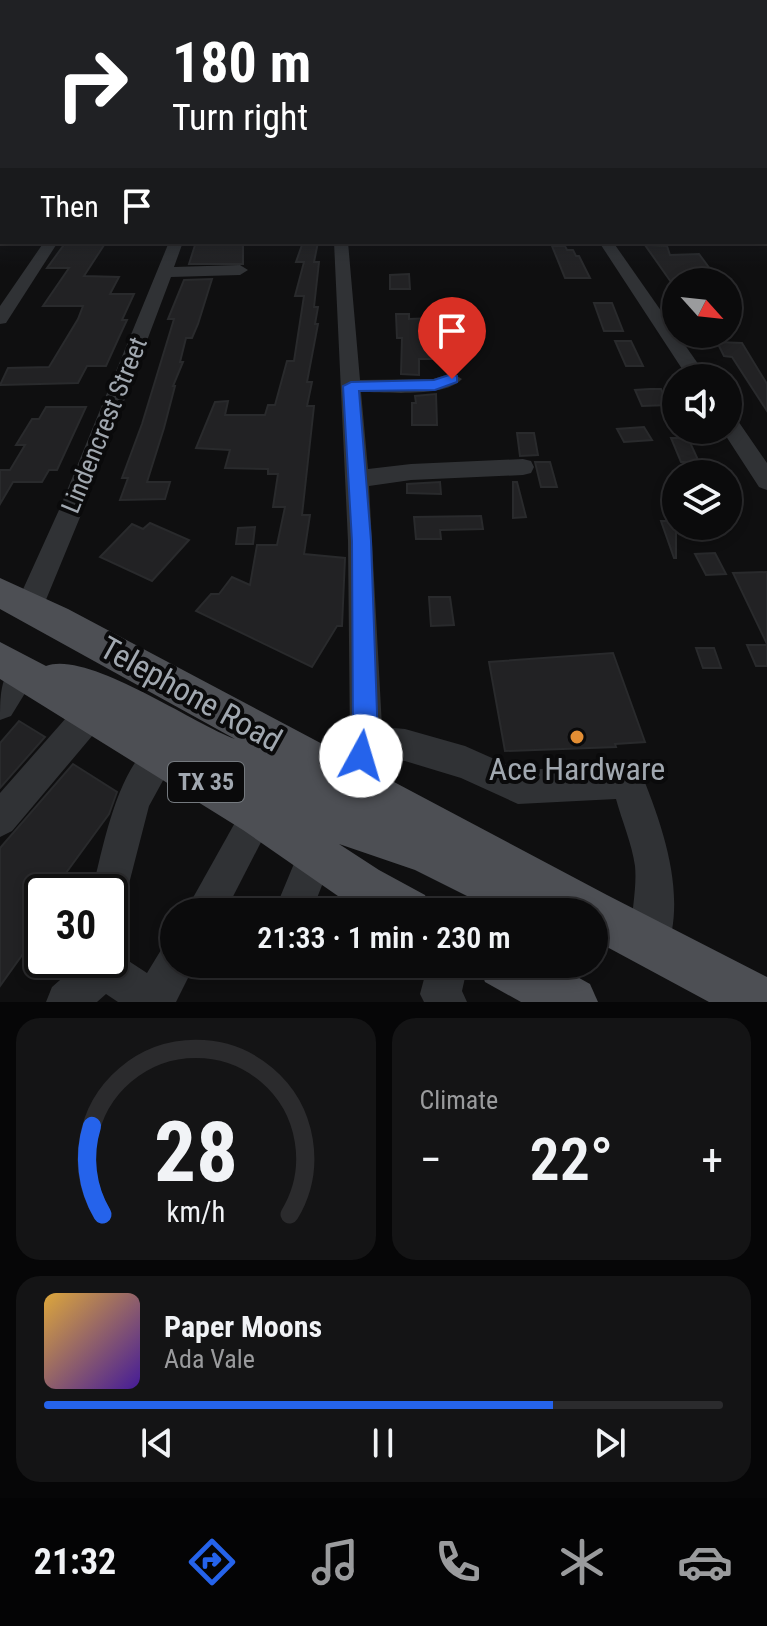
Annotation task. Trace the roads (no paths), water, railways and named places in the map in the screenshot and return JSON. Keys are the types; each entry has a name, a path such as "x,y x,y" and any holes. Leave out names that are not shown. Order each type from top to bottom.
{"main road":[{"name":"Telephone Road","path":"14,600 564,898"},
{"path":"8,679 101,691 203,747 275,775 320,786 340,775"},
{"name":"TX 35","path":"8,679 92,712 258,815 381,898"},
{"path":"258,815 288,805 424,850 522,898"},
{"name":"Telephone Road","path":"608,922 762,1002"},
{"path":"528,978 572,1002"}],"street":[{"path":"0,319 50,244"},
{"name":"Lindencrest Street","path":"14,600 71,510 175,244"},
{"path":"340,775 361,756 366,742 357,479 341,244"},
{"path":"607,244 689,364"},
{"path":"165,272 240,270"},
{"path":"351,386 435,385 452,379"},
{"path":"742,444 767,481"},
{"path":"357,479 421,471 523,467"},
{"path":"0,819 92,712"},
{"path":"366,742 405,745 465,763 518,787 628,782 653,863 655,900 650,944"},
{"path":"115,874 133,800 161,755"},
{"path":"212,898 258,815"},
{"path":"299,898 316,855"},
{"path":"67,1002 90,978"},
{"path":"122,978 154,1002 167,978"},
{"path":"445,978 441,994 446,1002"}],"place":[{"name":"Ace Hardware","path":"577,737"}]}
